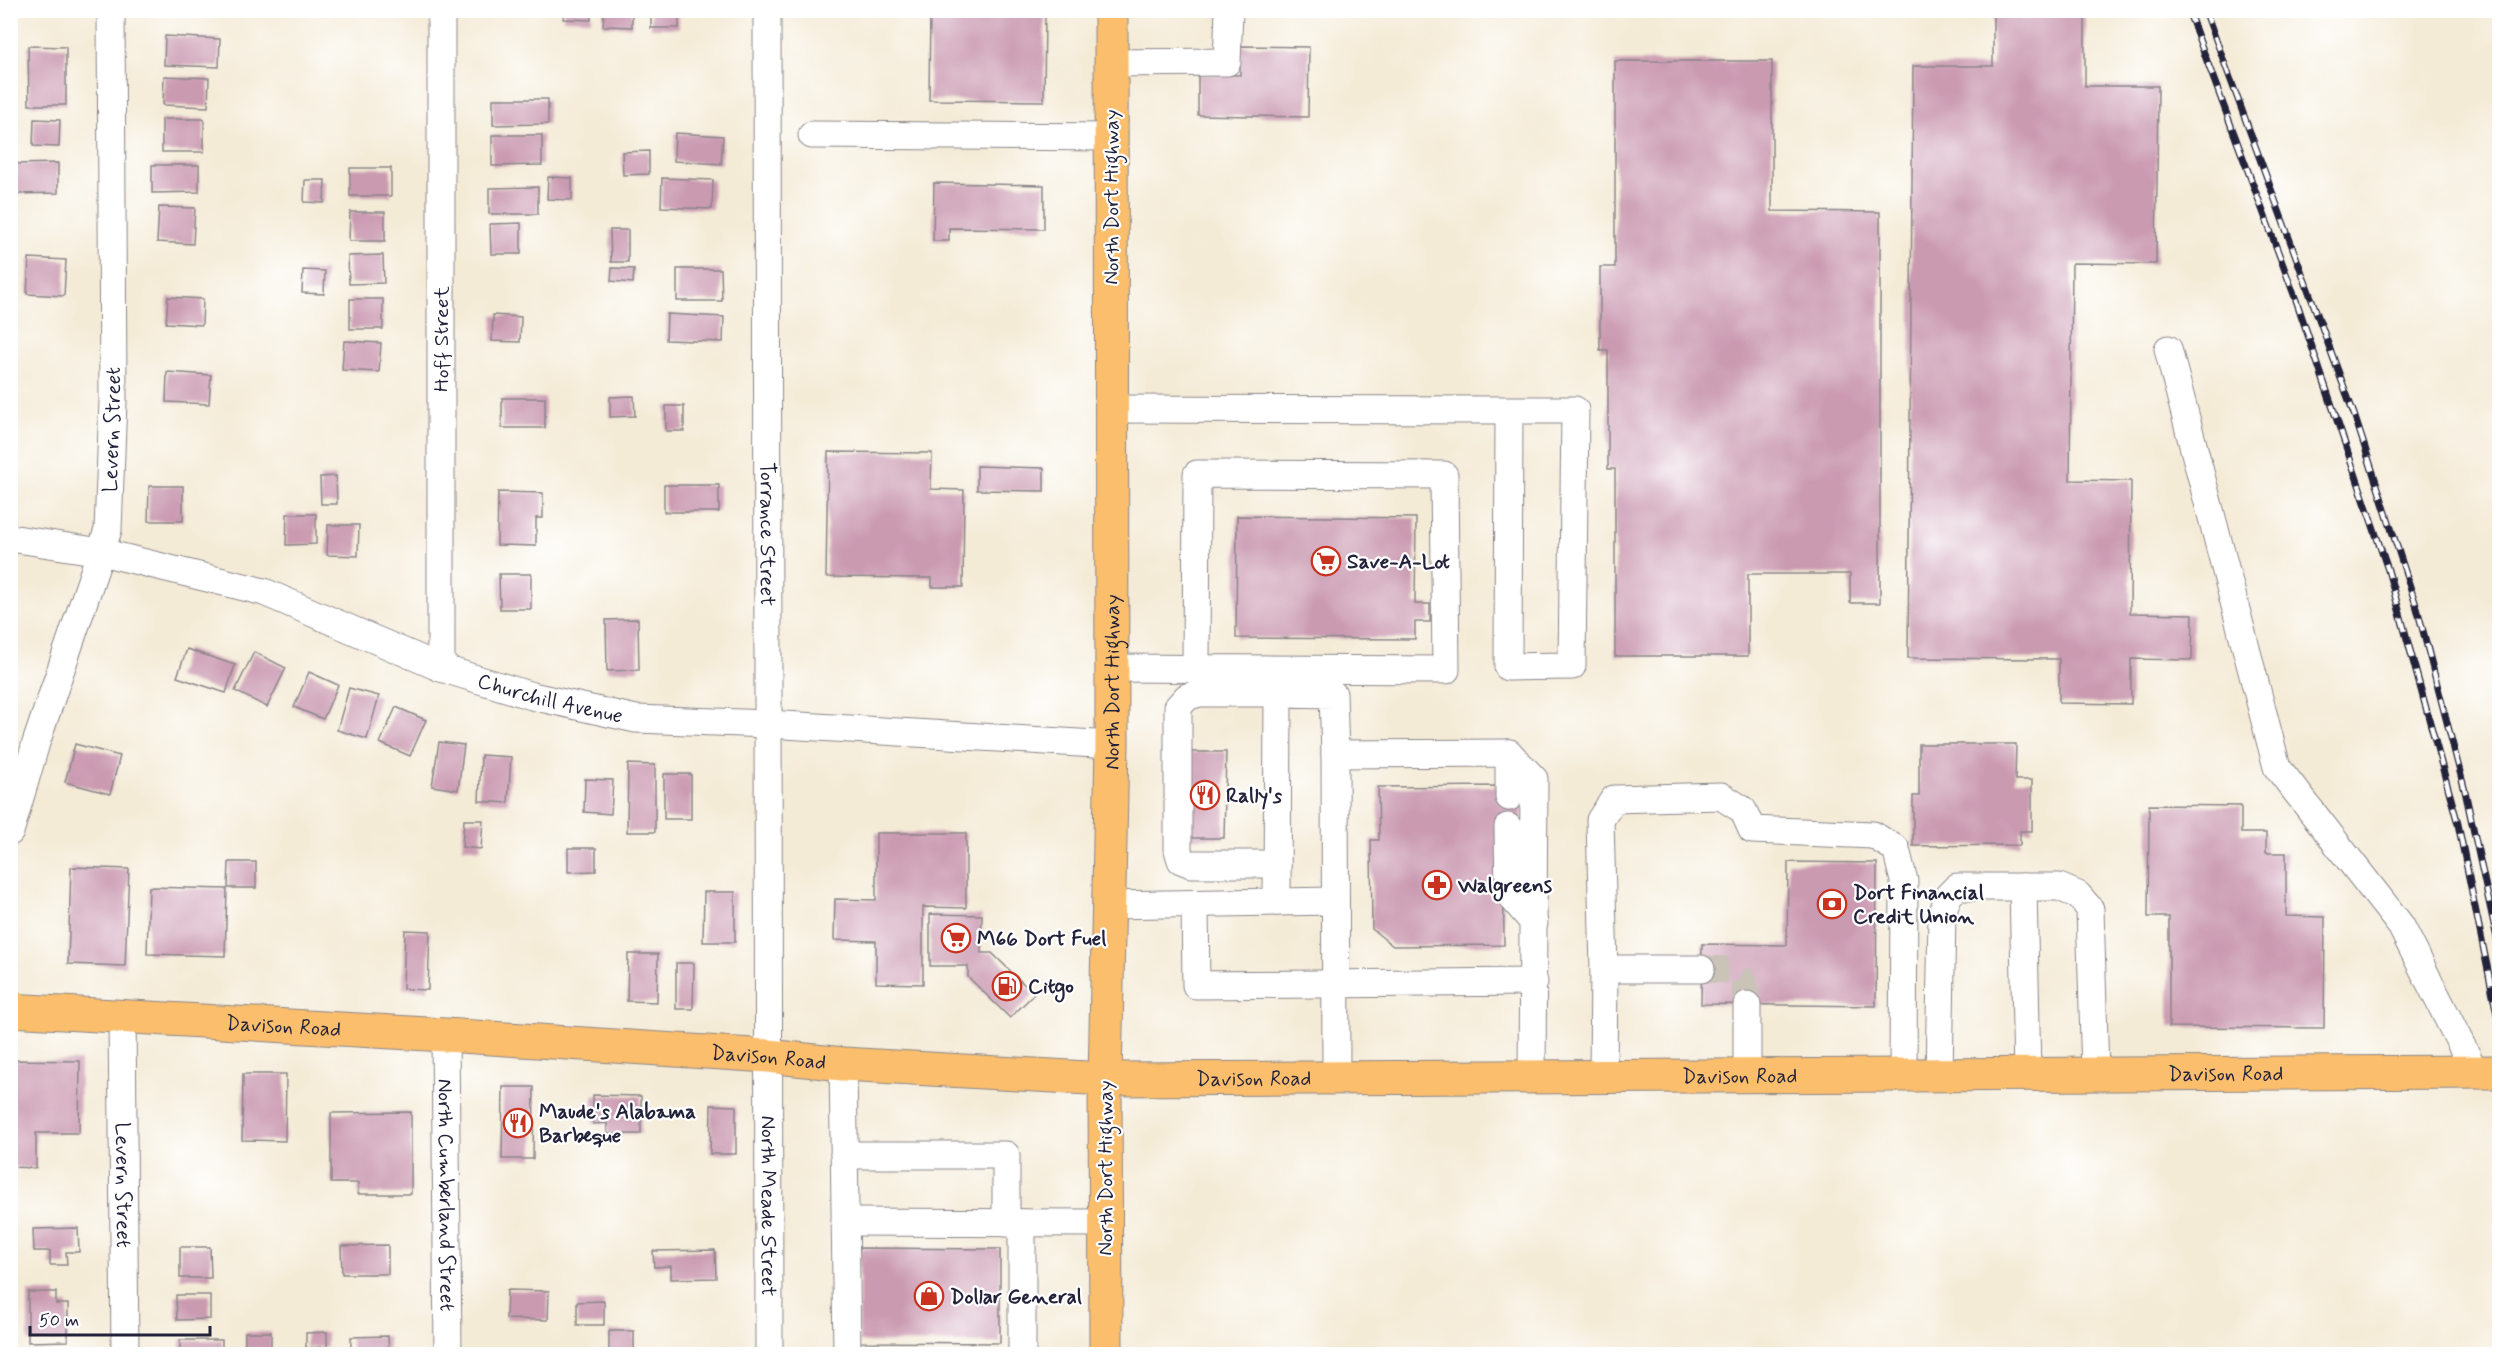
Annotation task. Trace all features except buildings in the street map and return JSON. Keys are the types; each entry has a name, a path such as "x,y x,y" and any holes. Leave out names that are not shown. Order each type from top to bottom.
{"main road":[{"name":"North Dort Highway","path":"1106,1354 1105,1079 1112,745 1111,10"},
{"name":"Davison Road","path":"10,1010 445,1035 768,1056 843,1064 1105,1079 2487,1072"}],"street":[{"name":"Levern Street","path":"10,832 36,743 108,530 113,401 111,10"},
{"name":"Hoff Street","path":"441,10 441,668"},
{"name":"Torrance Street","path":"767,10 768,1056"},
{"path":"1111,63 1227,62 1229,10"},
{"path":"812,135 1111,137"},
{"path":"2168,349 2277,767 2401,926 2487,1072"},
{"path":"1112,409 1575,410 1572,666 1508,667 1509,410"},
{"path":"1112,668 1446,670 1444,475 1197,474 1196,668"},
{"name":"Churchill Avenue","path":"10,538 101,552 264,592 441,668 532,696 636,719 768,724 1112,745"},
{"path":"1277,864 1191,864 1181,860 1178,850 1178,707 1187,697 1199,693 1333,694 1336,1078"},
{"path":"1277,902 1278,693"},
{"path":"1335,754 1509,753 1534,779 1532,1077"},
{"path":"1509,753 1509,798"},
{"path":"1603,1077 1605,969 1600,820 1614,799 1721,796 1743,810 1752,830 1873,835 1896,849 1904,880 1903,1075"},
{"path":"1508,827 1509,894 1534,923"},
{"path":"1939,1075 1942,915 1948,896 1958,887 2059,887 2078,895 2090,909 2095,1073"},
{"path":"2023,887 2027,1074"},
{"path":"1108,905 1335,901"},
{"path":"1195,904 1196,985 1534,982"},
{"path":"1605,969 1701,969"},
{"path":"1747,1005 1747,1076"},
{"name":"Levern Street","path":"122,1015 125,1354"},
{"name":"North Cumberland Street","path":"445,1035 448,1354"},
{"name":"North Meade Street","path":"768,1056 769,1354"},
{"path":"843,1064 847,1354"},
{"path":"844,1155 1006,1155 1014,1223 1022,1354"},
{"path":"845,1222 1106,1223"}],"tunnel":[{"path":"1701,969 1729,970 1744,981 1747,1005"}],"railway":[{"path":"2188,10 2296,300 2388,570 2458,824 2500,1029"},
{"path":"2205,10 2354,414 2417,608 2465,791 2500,952"}],"place":[{"name":"Save-A-Lot","path":"1326,561"},
{"name":"Rally's","path":"1205,795"},
{"name":"Walgreens","path":"1437,885"},
{"name":"Dort Financial Credit Union","path":"1832,904"},
{"name":"M66 Dort Fuel","path":"956,938"},
{"name":"Citgo","path":"1007,986"},
{"name":"Maude's Alabama Barbeque","path":"518,1123"},
{"name":"Dollar General","path":"929,1296"}]}
